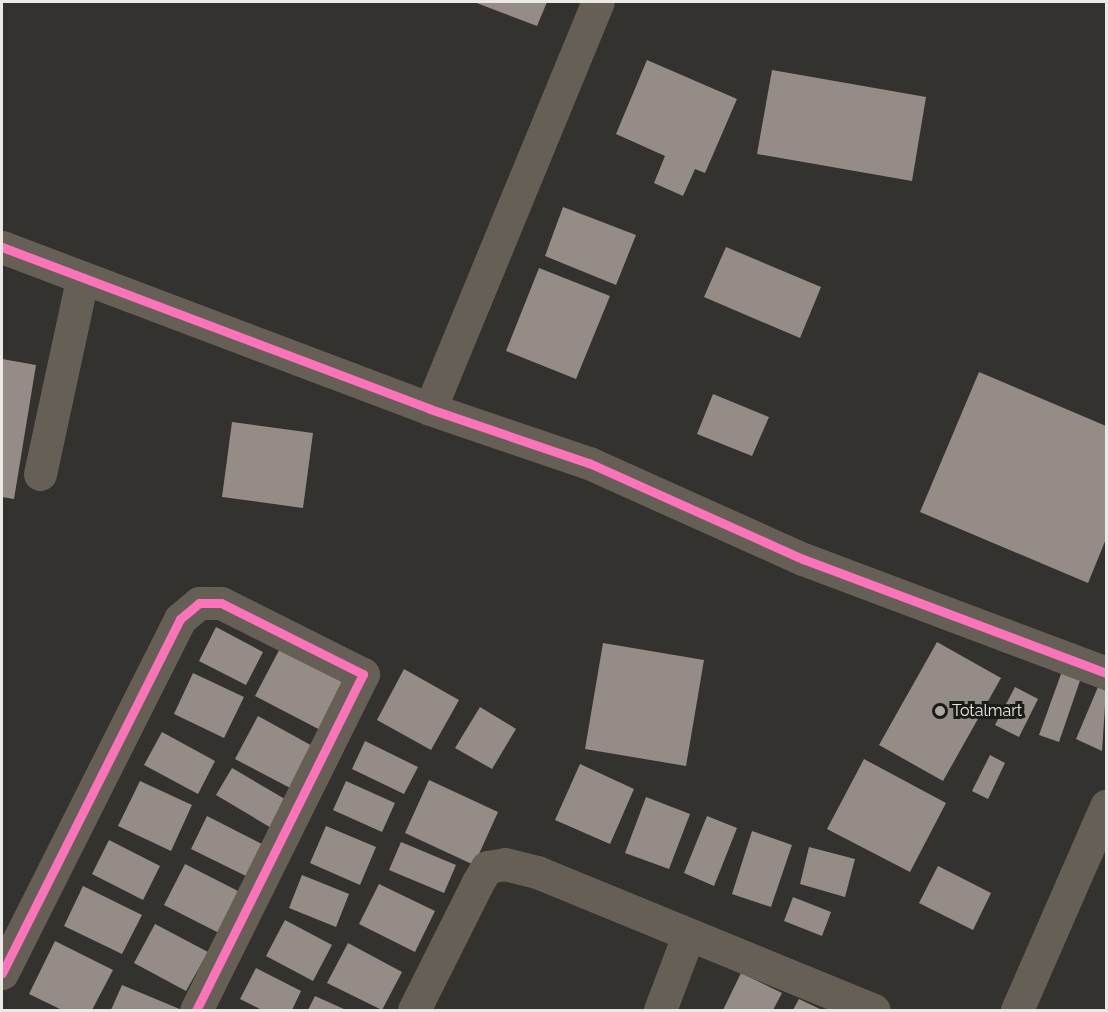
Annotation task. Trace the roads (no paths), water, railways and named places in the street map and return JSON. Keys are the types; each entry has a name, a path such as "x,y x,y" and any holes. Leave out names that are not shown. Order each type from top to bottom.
{"street":[{"path":"430,409 598,2"},
{"path":"2,247 82,280 430,409 589,463 803,559 1107,673"},
{"path":"40,474 82,280"},
{"path":"2,973 180,619 199,603 221,603 363,674 196,1011"},
{"path":"1017,1011 1107,806"},
{"path":"414,1011 487,867 505,864 537,872 874,1011"},
{"path":"660,1011 688,936"}],"place":[{"name":"Totalmart","path":"940,711"}]}
